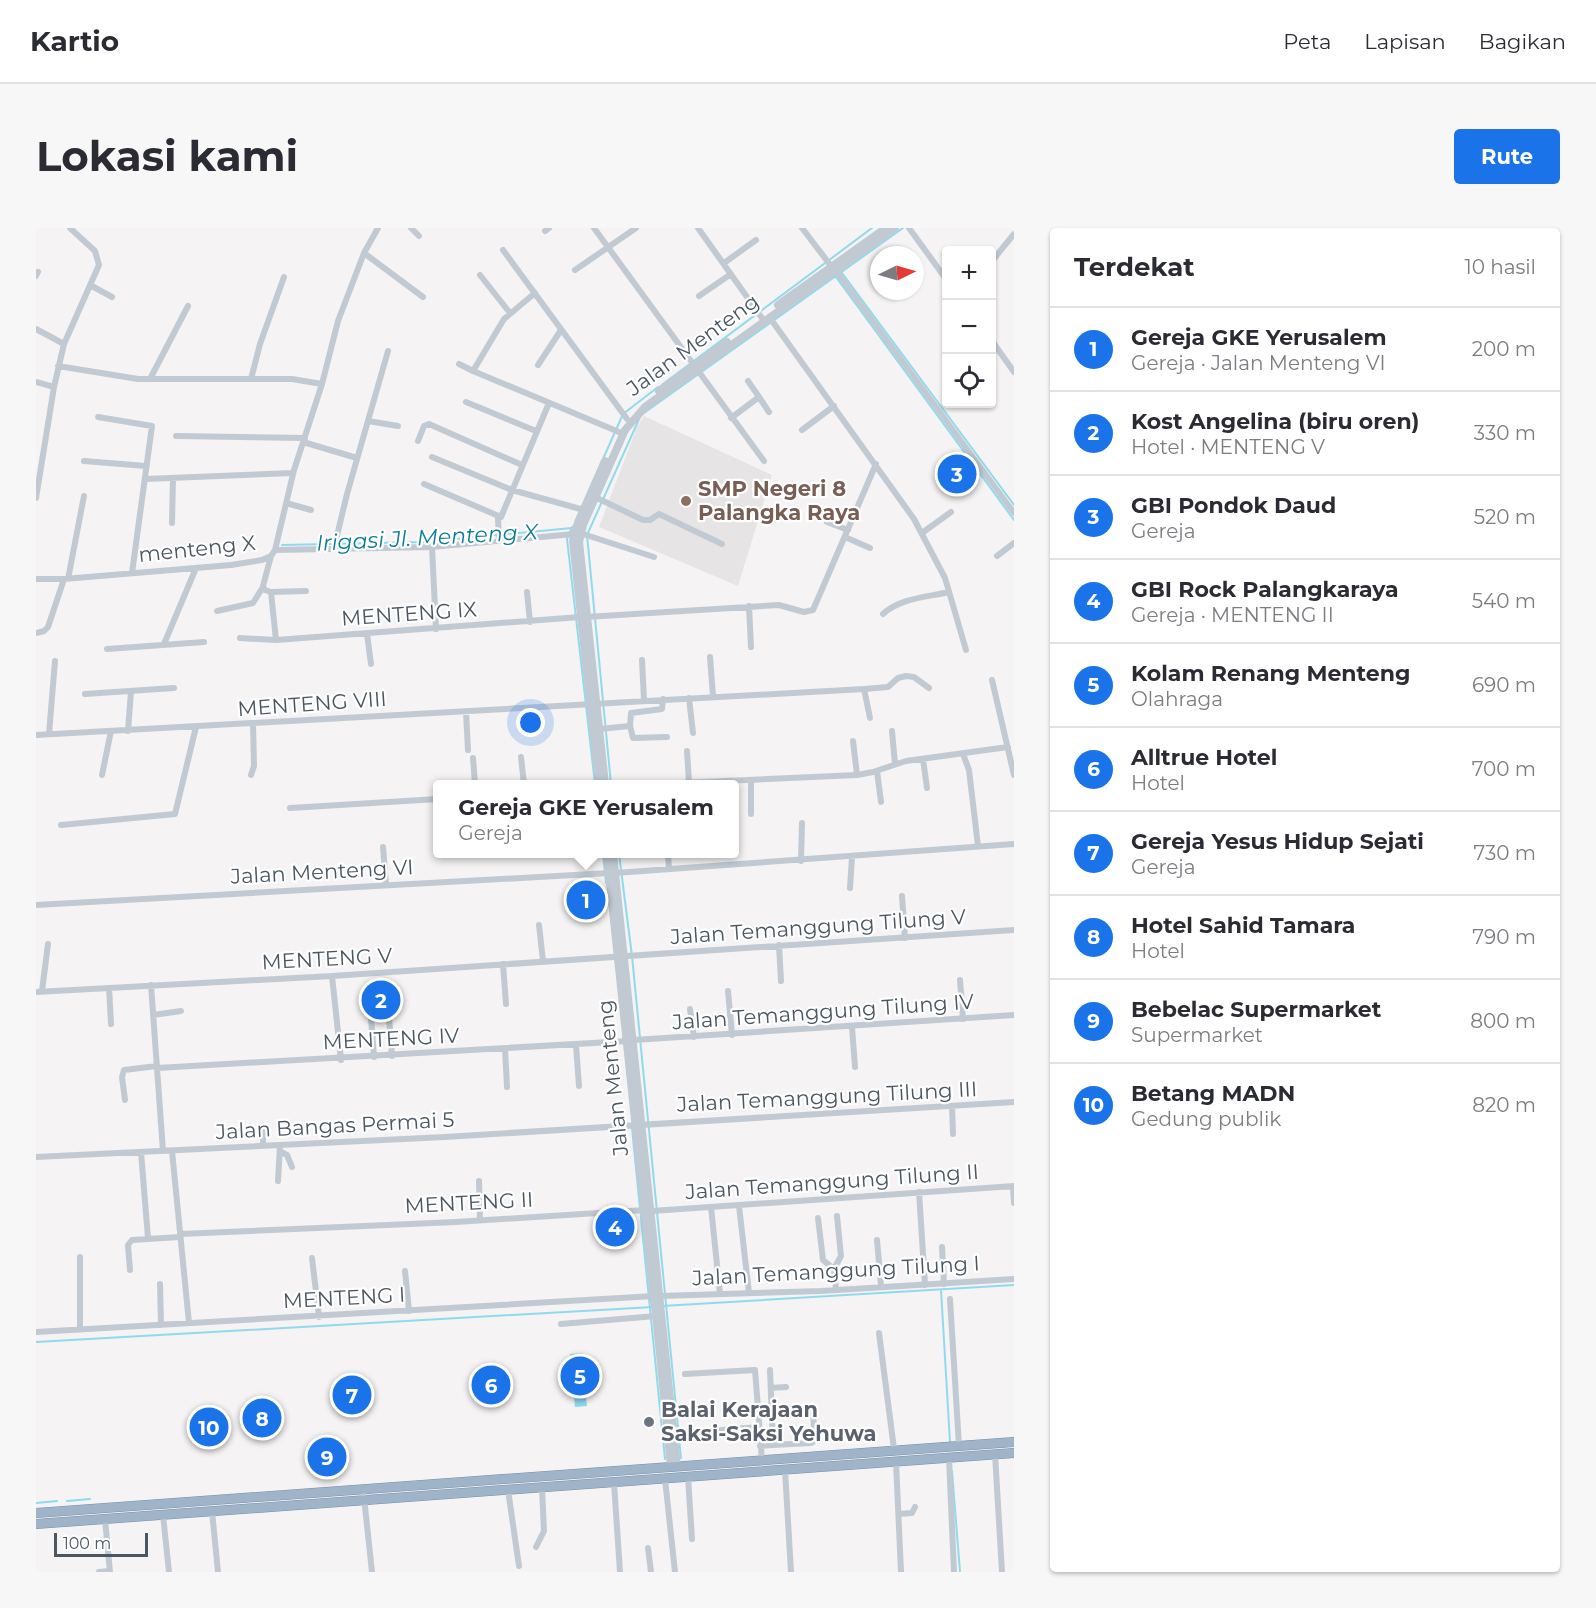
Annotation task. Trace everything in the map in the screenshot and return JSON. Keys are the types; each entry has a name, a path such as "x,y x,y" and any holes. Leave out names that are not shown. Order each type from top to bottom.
{"highway":[{"path":"36,1513 1014,1442"},
{"path":"972,1445 973,1456"},
{"path":"36,1524 1014,1453"},
{"path":"746,1462 747,1473"},
{"path":"607,1472 611,1483"}],"main road":[{"path":"657,1298 658,1314"}],"street":[{"path":"36,498 54,387 64,344 99,265 98,255 70,228"},
{"path":"411,228 419,236"},
{"path":"594,228 764,461"},
{"path":"575,270 636,228"},
{"path":"698,228 730,274 834,406 922,533 950,592 966,650"},
{"path":"802,228 1014,513"},
{"path":"599,780 577,534 632,420 695,368 886,228"},
{"path":"833,268 895,228"},
{"path":"909,228 942,273"},
{"path":"996,256 1014,233 1011,228"},
{"path":"217,611 253,603 263,587 293,473 322,384 338,321 364,253 376,229"},
{"path":"723,263 756,240"},
{"path":"503,250 627,419"},
{"path":"364,253 423,297"},
{"path":"699,297 730,274"},
{"path":"480,275 510,313"},
{"path":"251,379 260,344 284,277"},
{"path":"90,285 112,297"},
{"path":"473,371 500,325 510,313 535,293"},
{"path":"150,379 188,306"},
{"path":"36,329 64,344"},
{"path":"538,365 561,330"},
{"path":"996,347 1014,372"},
{"path":"334,548 388,351"},
{"path":"459,364 619,432"},
{"path":"59,367 150,379 292,380 322,384"},
{"name":"Jalan Menteng","path":"577,534 584,510 627,419 695,368"},
{"path":"748,381 769,412"},
{"path":"36,382 54,387"},
{"path":"731,418 759,398"},
{"path":"466,402 536,431"},
{"path":"498,518 502,517 549,403"},
{"path":"802,430 834,406"},
{"path":"98,417 151,425 132,573"},
{"path":"368,421 398,426"},
{"path":"418,441 424,426 429,424 522,465"},
{"path":"176,436 304,440 357,458"},
{"path":"432,458 512,490 584,510"},
{"path":"84,462 146,466"},
{"path":"847,534 876,464"},
{"path":"145,479 293,473"},
{"path":"172,523 173,478"},
{"path":"424,484 498,518"},
{"path":"36,633 44,632 48,627 66,579 84,496"},
{"path":"595,498 643,520 650,520 659,513 722,544"},
{"path":"286,503 311,510"},
{"path":"922,533 951,512"},
{"path":"498,518 499,541"},
{"path":"827,522 870,548"},
{"path":"577,534 654,558"},
{"name":"menteng X","path":"36,579 66,579 231,566 273,553 334,548 432,547 577,534"},
{"name":"MENTENG IX","path":"240,638 276,640 748,606 779,605 804,612 813,610 847,534"},
{"path":"997,556 1014,543"},
{"path":"432,547 436,629"},
{"path":"164,644 196,568"},
{"path":"263,587 271,592 306,591"},
{"path":"271,592 276,640"},
{"path":"527,592 530,622"},
{"path":"883,614 907,601 950,592"},
{"path":"748,606 751,648"},
{"path":"367,634 371,664"},
{"path":"107,649 204,642"},
{"path":"710,657 713,696"},
{"path":"642,660 644,700"},
{"path":"49,734 55,661"},
{"name":"MENTENG VIII","path":"36,735 196,728 644,700 864,689 888,687 898,678 906,676 914,677 929,688"},
{"path":"992,680 1014,775"},
{"path":"85,694 174,688"},
{"path":"864,689 870,718"},
{"path":"128,731 131,691"},
{"path":"689,698 693,733"},
{"path":"663,699 662,709 631,713 630,726 633,738 667,737"},
{"path":"593,703 599,729 605,780"},
{"path":"466,711 468,750"},
{"path":"251,776 254,766 253,724"},
{"path":"599,729 630,726"},
{"path":"61,825 175,814 196,728"},
{"path":"102,775 111,731"},
{"path":"892,731 895,764"},
{"path":"853,741 857,774"},
{"path":"739,780 857,774 877,771 895,764 1008,747"},
{"path":"687,751 689,780"},
{"path":"963,754 969,770 978,846"},
{"path":"521,757 524,780"},
{"path":"473,758 475,780"},
{"path":"923,759 927,788"},
{"path":"877,771 881,802"},
{"path":"751,780 751,814"},
{"path":"290,808 433,799"},
{"path":"801,861 802,823"},
{"name":"Jalan Menteng VI","path":"36,905 612,873 1014,844"},
{"path":"382,847 386,884"},
{"path":"850,888 852,857"},
{"path":"608,858 622,956 657,1298"},
{"path":"612,873 613,858"},
{"path":"668,858 669,869"},
{"path":"902,896 905,938"},
{"path":"539,925 543,961"},
{"name":"Jalan Temanggung Tilung V","path":"622,956 1014,930"},
{"path":"39,992 48,944"},
{"path":"779,945 782,981"},
{"name":"MENTENG V","path":"39,992 622,956"},
{"path":"503,964 506,1004"},
{"path":"332,975 341,1060"},
{"path":"960,980 963,1019"},
{"path":"151,986 163,1151"},
{"path":"110,987 111,1024"},
{"path":"728,991 732,1035"},
{"path":"388,1004 392,1056"},
{"path":"690,1009 694,1037"},
{"path":"153,1015 181,1011"},
{"name":"Jalan Temanggung Tilung IV","path":"631,1040 1014,1015"},
{"path":"371,1019 374,1057"},
{"path":"852,1027 855,1066"},
{"name":"MENTENG IV","path":"125,1100 122,1077 124,1070 341,1060 631,1040"},
{"path":"576,1045 579,1086"},
{"path":"505,1049 507,1087"},
{"name":"Jalan Temanggung Tilung III","path":"640,1125 1014,1102"},
{"path":"952,1106 953,1134"},
{"name":"Jalan Bangas Permai 5","path":"36,1157 263,1146 280,1149 640,1125"},
{"path":"263,1130 263,1146"},
{"path":"280,1149 287,1155 292,1167"},
{"path":"278,1181 280,1149"},
{"path":"172,1151 189,1323"},
{"path":"130,1270 130,1242 148,1238 141,1152"},
{"path":"479,1181 480,1220"},
{"path":"1014,1186 1014,1203"},
{"name":"Jalan Temanggung Tilung II","path":"648,1210 740,1206 1014,1186"},
{"path":"919,1192 925,1285"},
{"path":"740,1206 749,1293"},
{"path":"711,1207 720,1294"},
{"name":"MENTENG II","path":"148,1238 294,1228 648,1210"},
{"path":"836,1290 834,1269 841,1256 837,1216"},
{"path":"818,1218 823,1260 834,1269"},
{"path":"877,1240 881,1286"},
{"path":"942,1247 944,1284"},
{"path":"80,1257 80,1330"},
{"path":"312,1258 319,1317"},
{"path":"405,1271 410,1311"},
{"name":"Jalan Temanggung Tilung I","path":"657,1298 1014,1279"},
{"path":"160,1284 161,1325"},
{"name":"MENTENG I","path":"36,1332 657,1298"},
{"path":"950,1299 955,1446"},
{"path":"561,1323 658,1314 674,1467"},
{"path":"879,1333 894,1449"},
{"path":"685,1374 755,1370 762,1460"},
{"path":"770,1370 773,1445"},
{"path":"771,1388 786,1387"},
{"path":"760,1446 811,1443 815,1440 813,1413 772,1414"},
{"path":"689,1433 759,1427"},
{"path":"797,1444 799,1457"},
{"path":"995,1454 1002,1572"},
{"path":"953,1458 954,1572"},
{"path":"896,1462 901,1572"},
{"path":"785,1470 791,1572"},
{"path":"688,1477 692,1539"},
{"path":"665,1479 675,1572"},
{"path":"611,1483 621,1572"},
{"path":"363,1488 372,1572"},
{"path":"536,1547 544,1531 542,1488"},
{"path":"508,1490 519,1566"},
{"path":"899,1514 912,1513 915,1507"},
{"path":"212,1511 218,1572"},
{"path":"163,1515 169,1572"},
{"path":"99,1572 110,1571 105,1519"},
{"path":"648,1548 651,1572"}],"shaded area":[{"name":"SMP Negeri 8 Palangka Raya","path":"644,416 772,475 738,586 599,527 637,427"}],"water":[{"path":"582,1353 587,1406 575,1407 570,1354"}],"waterway":[{"path":"663,384 872,228"},
{"path":"644,413 903,228"},
{"path":"842,273 1014,505"},
{"path":"836,277 1014,520"},
{"path":"575,522 623,414 658,387"},
{"path":"611,780 587,535 640,417"},
{"path":"572,527 567,539 595,780"},
{"name":"Irigasi Jl. Menteng X","path":"282,545 424,542 572,528"},
{"path":"603,858 606,883"},
{"path":"620,858 632,956 681,1458"},
{"path":"632,1128 665,1459"},
{"path":"662,1306 1014,1285"},
{"path":"941,1290 950,1442"},
{"path":"36,1342 653,1307"},
{"path":"952,1471 960,1572"},
{"path":"67,1501 90,1499"},
{"path":"36,1503 57,1501"}],"place":[{"name":"GBI Pondok Daud","path":"957,474"},
{"name":"SMP Negeri 8 Palangka Raya","path":"686,501"},
{"name":"Gereja GKE Yerusalem","path":"586,900"},
{"name":"Kost Angelina (biru oren)","path":"381,1000"},
{"name":"GBI Rock Palangkaraya","path":"615,1227"},
{"name":"Kolam Renang Menteng","path":"580,1376"},
{"name":"Alltrue Hotel","path":"491,1385"},
{"name":"Gereja Yesus Hidup Sejati","path":"352,1395"},
{"name":"Hotel Sahid Tamara","path":"262,1418"},
{"name":"Balai Kerajaan Saksi-Saksi Yehuwa","path":"649,1422"},
{"name":"Betang MADN","path":"209,1427"},
{"name":"Bebelac Supermarket","path":"327,1457"}]}
